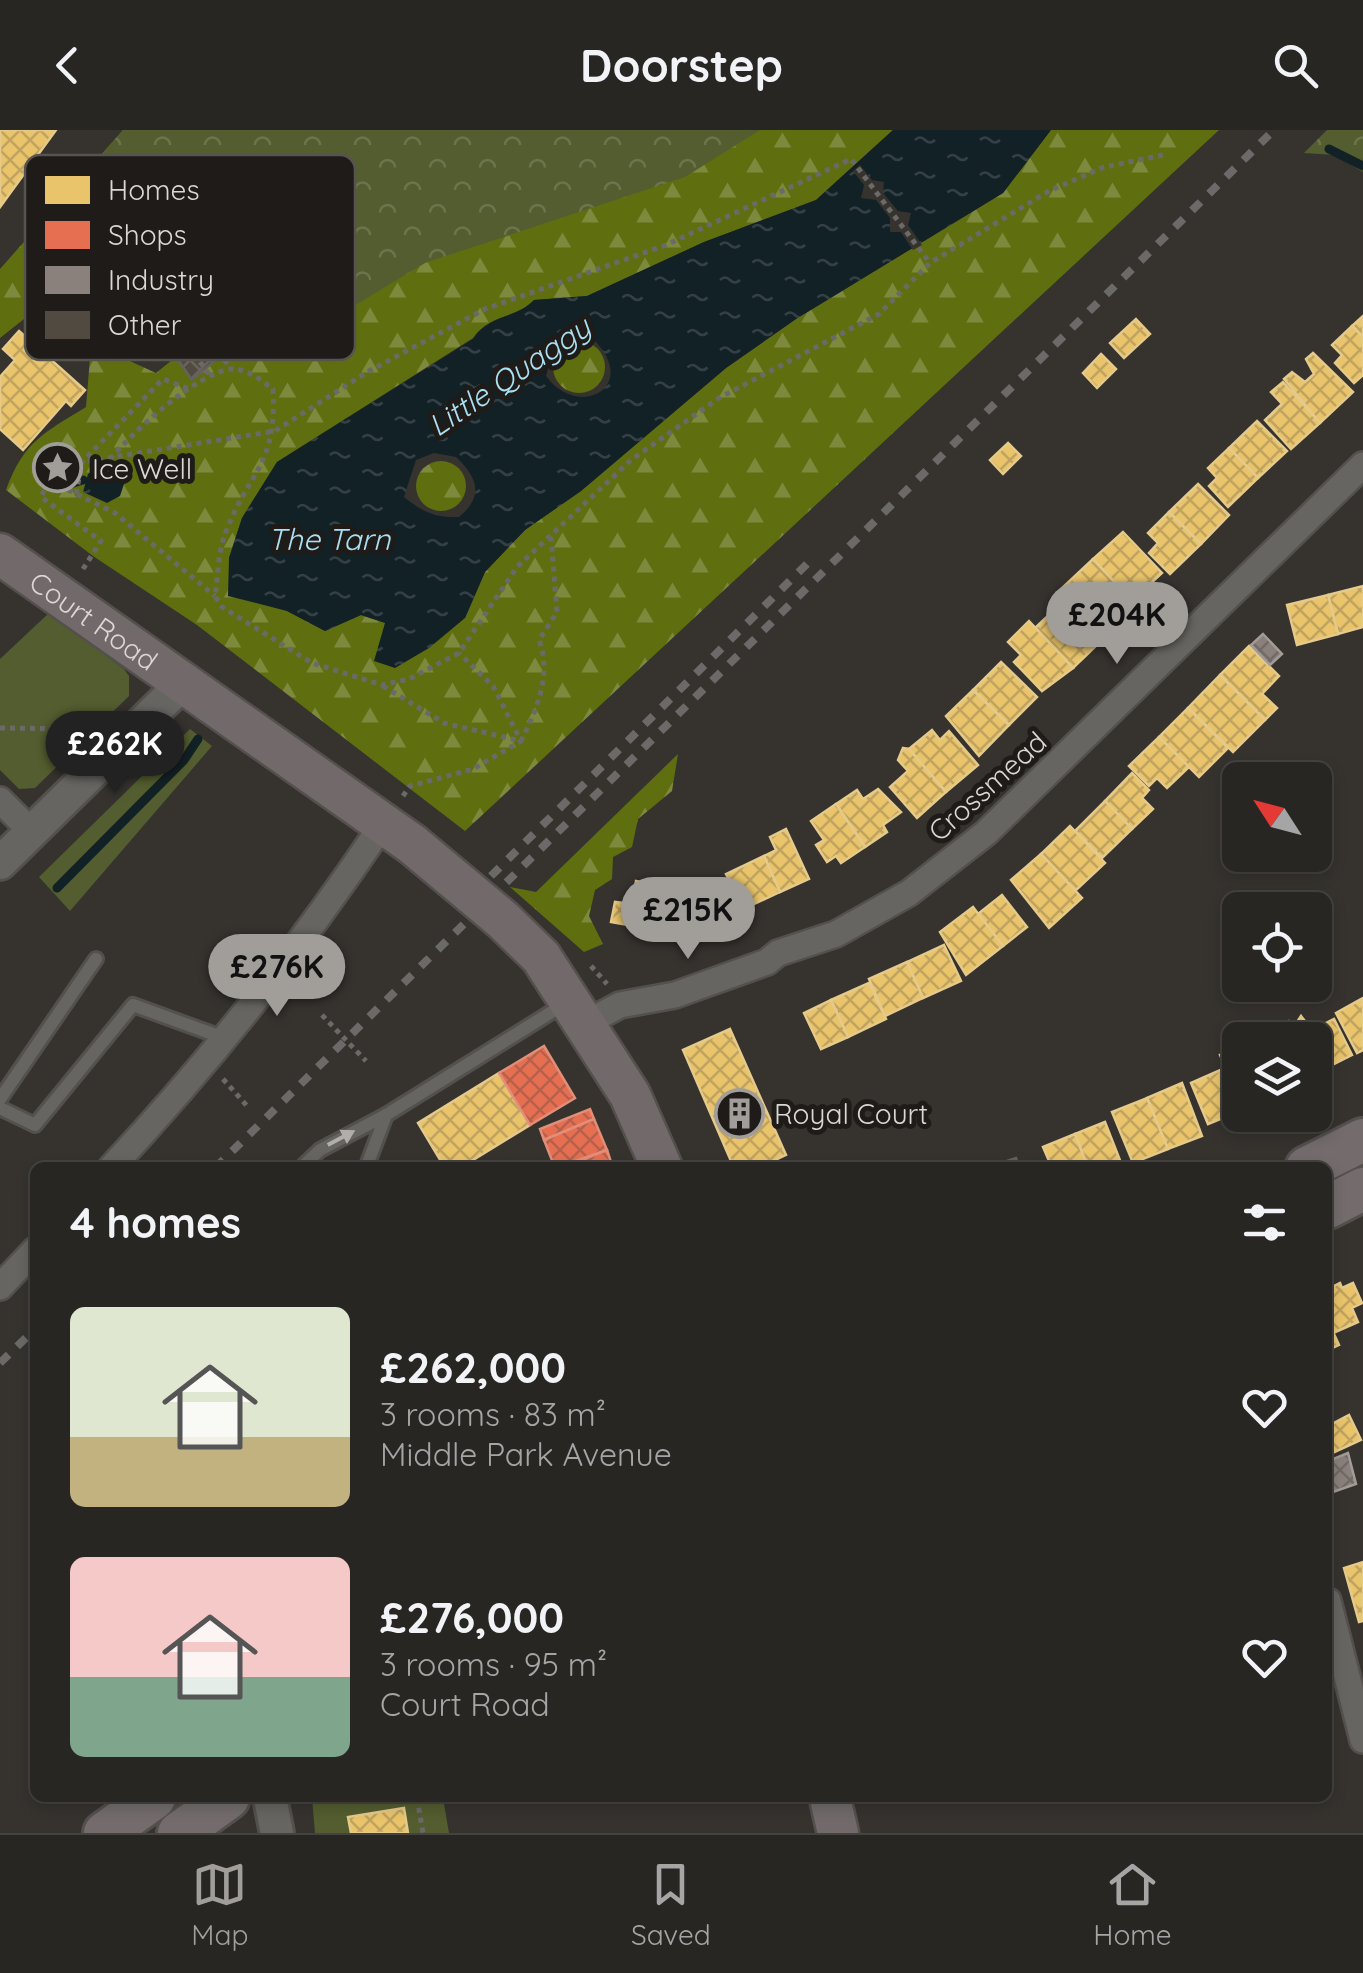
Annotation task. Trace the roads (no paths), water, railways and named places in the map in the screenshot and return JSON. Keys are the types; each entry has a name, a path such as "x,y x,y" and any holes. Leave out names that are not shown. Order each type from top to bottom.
{"highway":[{"path":"1319,1162 1363,1140"},
{"path":"1332,1204 1363,1189"},
{"path":"105,1833 148,1802"},
{"path":"179,1833 222,1802"}],"main road":[{"name":"Court Road","path":"0,554 184,683 397,824 504,920 560,956 578,1011 630,1095 659,1162"},
{"path":"831,1802 838,1833"}],"street":[{"name":"Crossmead","path":"578,1011 675,996 767,962 778,952 836,934 910,893 986,833 1360,474"},
{"path":"0,863 184,683"},
{"path":"0,800 32,832"},
{"path":"117,1162 227,1039 397,824"},
{"path":"0,1287 30,1255"},
{"path":"1332,1614 1358,1700 1363,1740"},
{"path":"271,1802 276,1833"}],"lane":[{"path":"0,1099 96,959"},
{"path":"0,1108 34,1124 133,1005 227,1039"},
{"path":"307,1162 320,1150 578,1011"},
{"path":"368,1162 386,1115"}],"water":[{"name":"The Tarn","path":"893,130 1051,130 1003,193 796,319 726,368 581,491 525,530 485,572 465,618 429,648 395,668 374,661 385,623 361,615 325,631 287,611 228,596 229,558 242,518 277,462 473,339 487,325 534,300 587,296 704,242 816,200","holes":["571,337 592,338 606,355 611,371 600,392 574,396 546,376 554,346","434,453 456,457 473,480 472,502 459,517 430,513 404,497 416,460"]},
{"path":"125,464 127,475 120,496 107,503 83,492 88,474 101,466"}],"waterway":[{"name":"Little Quaggy","path":"1329,149 1363,166"},
{"path":"73,483 83,480"},
{"name":"Little Quaggy","path":"57,888 184,760 198,739"}],"railway":[{"path":"221,1162 1274,130"},
{"path":"491,876 814,557"},
{"path":"0,1363 30,1334"}],"place":[{"name":"Ice Well","path":"57,468"},
{"name":"Royal Court","path":"739,1113"}]}
